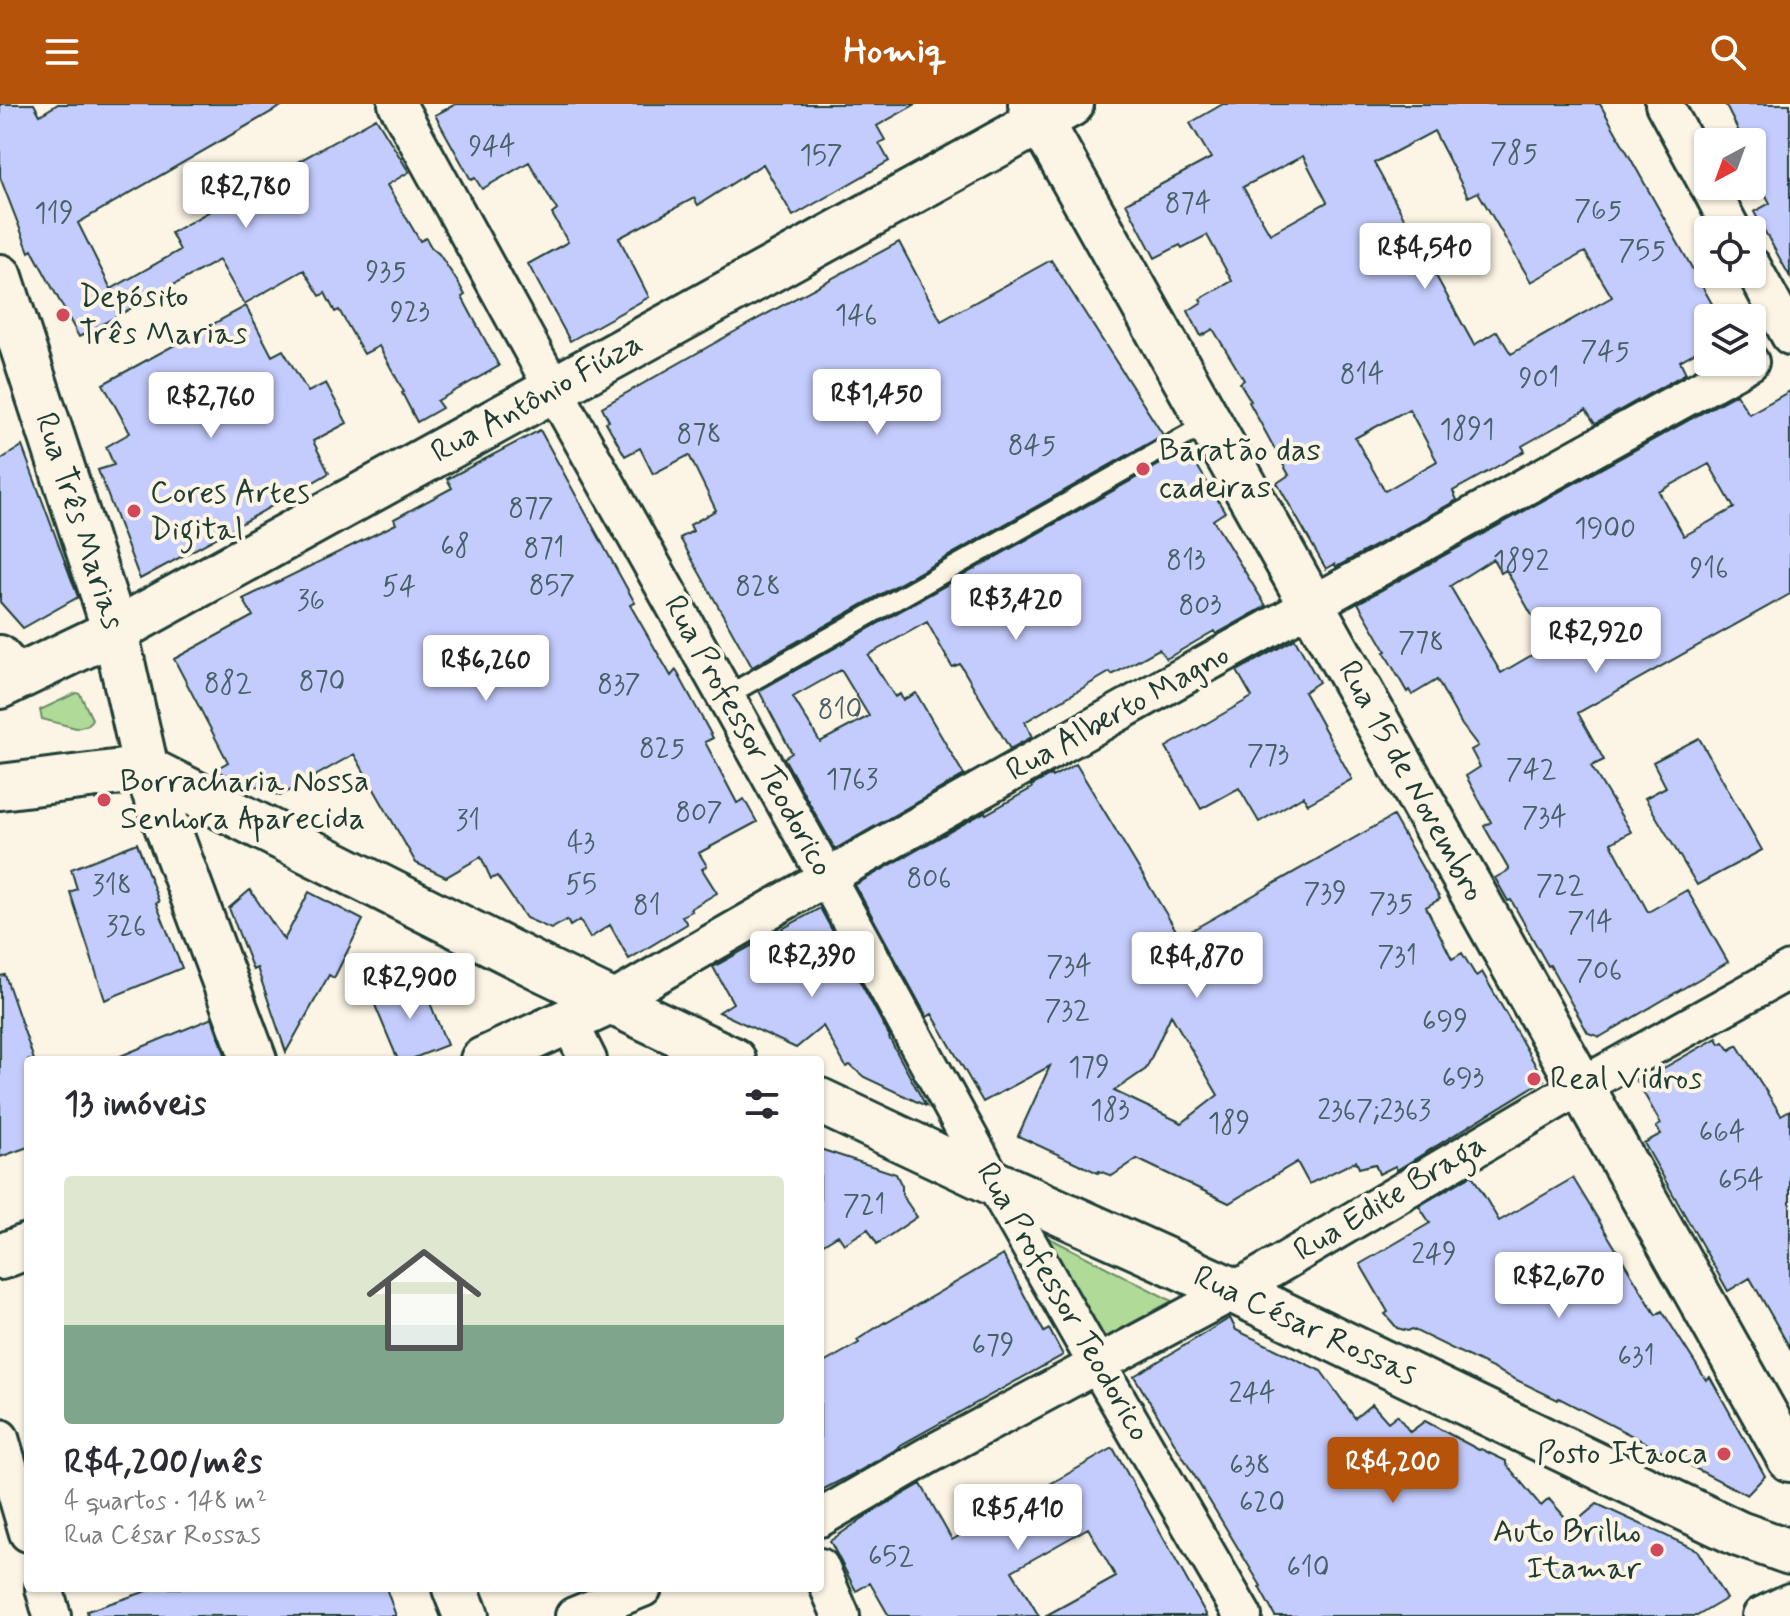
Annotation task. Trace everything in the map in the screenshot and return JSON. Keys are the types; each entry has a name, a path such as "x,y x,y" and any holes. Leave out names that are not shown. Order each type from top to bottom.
{"main road":[{"name":"Rua Antônio Fiúza","path":"7,672 115,631 1047,110"},
{"name":"Rua 15 de Novembro","path":"1047,110 1210,422 1790,1459"},
{"name":"Rua Três Marias","path":"0,277 115,631 146,769 253,1056"},
{"path":"0,787 146,769 610,1002 725,1056"},
{"name":"Rua Alberto Magno","path":"492,1056 610,1002"},
{"name":"Rua César Rossas","path":"824,1103 1234,1291 1739,1534 1790,1552"},
{"path":"0,1257 24,1248"},
{"path":"457,1592 466,1616"}],"street":[{"name":"Rua Professor Teodorico","path":"397,104 994,1183 1243,1616"},
{"path":"1664,104 1694,160"},
{"path":"1764,288 1790,338"},
{"name":"Rua Alberto Magno","path":"1766,353 1790,338"},
{"name":"Rua Alberto Magno","path":"610,1002 826,876 1726,376"},
{"name":"Rua Edite Braga","path":"824,1516 927,1456 1234,1291 1580,1087 1790,970"},
{"path":"569,1022 586,1056"},
{"path":"0,1438 24,1519"},
{"path":"824,1576 841,1616"},
{"path":"45,1592 52,1616"},
{"path":"574,1616 633,1592"},
{"path":"1761,1616 1790,1602"}],"lane":[{"path":"726,696 1210,422"}],"green space":[{"path":"76,693 80,694 92,719 88,725 76,728 42,719 40,710"},
{"path":"1028,1227 1172,1301 1093,1344"}],"building":[{"path":"0,104 34,104 40,115 58,104 285,104 78,223 111,289 180,250 171,233 376,118 409,172 387,185 420,241 426,238 459,284 465,295 462,297 499,366 437,401 442,408 417,422 379,346 364,354 339,310 335,312 325,293 320,296 304,270 244,304 219,260 79,337 32,250 29,252 0,177"},
{"path":"456,104 916,104 877,126 885,140 879,143 889,161 793,216 763,164 698,205 694,198 619,238 649,297 570,341 528,264 568,242 552,214 557,210 529,162 482,189 475,178 471,180 435,115"},
{"path":"1223,104 1600,104 1694,272 1694,288 1703,288 1712,304 1694,304 1694,353 1680,361 1686,373 1595,424 1586,410 1522,446 1525,451 1453,491 1457,500 1336,567 1335,564 1326,569 1277,483 1289,475 1240,383 1244,380 1213,329 1201,336 1188,311 1202,302 1200,299 1232,281 1207,235 1155,258 1126,203 1211,158 1190,123","holes":["1434,131 1468,197 1478,192 1531,282 1585,252 1612,297 1511,354 1497,331 1474,345 1374,163","1303,156 1327,202 1270,234 1243,187","1409,409 1437,461 1385,491 1355,438"]},
{"path":"1725,104 1790,104 1790,277 1766,234 1766,216 1756,216 1754,212 1770,203 1766,195 1766,128 1737,128"},
{"path":"899,242 941,321 1051,260 1163,435 752,667 680,538 693,531 690,525 716,510 689,455 653,474 640,448 625,456 606,422 609,421 602,407"},
{"path":"246,306 272,356 283,350 308,392 326,383 347,423 313,441 329,473 140,579 98,470 114,465 106,447 130,433 103,384"},
{"path":"1790,391 1790,594 1578,713 1604,760 1591,766 1631,832 1611,843 1648,912 1687,890 1728,962 1600,1037 1588,1033 1511,900 1508,901 1495,878 1509,870 1484,826 1491,822 1466,776 1480,767 1471,750 1478,746 1462,725 1437,680 1412,695 1409,690 1407,692 1358,603 1736,394 1749,414","holes":["1709,464 1734,508 1684,536 1659,492","1493,559 1501,573 1506,570 1549,645 1501,673 1450,586"]},
{"path":"540,430 635,603 630,605 671,676 676,670 713,738 705,742 737,803 744,799 757,822 699,853 707,866 702,869 717,893 682,916 687,924 629,959 610,925 590,938 580,920 570,926 567,920 551,929 526,918 497,876 491,879 481,857 446,877 416,863 354,754 280,796 214,770 228,762 174,659 253,616 243,599 396,524 394,519 452,488 447,479"},
{"path":"22,446 78,597 23,628 0,602 0,460"},
{"path":"1187,449 1225,512 1213,520 1266,606 1166,659 1159,649 1112,675 1110,672 1025,722 1032,737 1010,749 960,664 952,667 927,622 868,655 895,697 900,694 903,700 916,693 964,775 835,849 784,758 792,753 759,691","holes":["841,670 869,716 820,742 793,697"]},
{"path":"1295,639 1319,682 1304,692 1352,779 1308,804 1303,796 1259,822 1239,788 1201,809 1166,747 1252,697 1237,671"},
{"path":"1699,738 1762,850 1697,885 1645,798 1666,787 1653,762"},
{"path":"1076,764 1180,937 1393,816 1440,899 1426,907 1452,959 1462,953 1476,976 1482,972 1544,1080 1397,1170 1395,1166 1379,1174 1375,1164 1359,1168 1356,1161 1309,1184 1297,1162 1229,1203 1137,1159 1112,1176 1098,1173 1018,1136 1050,1066 983,1102 932,1014 927,1017 855,885","holes":["1171,1015 1218,1095 1182,1123 1114,1091 1146,1069"]},
{"path":"137,843 159,902 156,903 182,968 105,1000 70,892 77,889 71,869"},
{"path":"250,890 284,940 309,892 363,920 334,978 329,975 286,1052 257,968 253,970 229,908"},
{"path":"820,908 926,1106 864,1077 850,1065 846,1067 823,1026 796,1048 719,1012 733,1003 713,967"},
{"path":"5,975 33,1056 24,1056 24,1148 0,1157 0,976"},
{"path":"420,978 447,1045 419,1056 396,1056 372,998"},
{"path":"212,1018 226,1056 121,1056"},
{"path":"1717,1038 1730,1050 1737,1045 1781,1115 1790,1110 1790,1348 1750,1278 1728,1291 1644,1143 1661,1134 1656,1127 1661,1124 1637,1081"},
{"path":"824,1150 896,1174 902,1186 902,1195 917,1217 877,1244 868,1229 844,1244 838,1235 824,1244"},
{"path":"1472,1175 1499,1221 1573,1178 1656,1315 1662,1311 1706,1380 1710,1377 1765,1476 1747,1495 1559,1398 1412,1329 1397,1328 1385,1314 1388,1312 1360,1264 1430,1223 1419,1206"},
{"path":"1003,1255 1044,1332 1049,1329 1063,1355 824,1489 824,1363"},
{"path":"1230,1318 1236,1330 1321,1371 1355,1418 1372,1404 1388,1422 1397,1415 1410,1432 1425,1421 1506,1461 1541,1506 1549,1499 1572,1525 1597,1504 1697,1550 1726,1599 1697,1616 1275,1616 1261,1586 1134,1376"},
{"path":"1113,1448 1207,1616 1045,1616 1116,1577 1088,1528 1012,1571 1039,1616 889,1616 870,1583 856,1591 830,1541 921,1484 952,1540"},
{"path":"144,1592 387,1592 396,1616 88,1616 87,1611"}],"place":[{"name":"Depósito Três Marias","path":"63,315"},
{"name":"Baratão das cadeiras","path":"1143,469"},
{"name":"Cores Artes Digital","path":"134,511"},
{"name":"Borracharia Nossa Senhora Aparecida","path":"104,800"},
{"name":"Real Vidros","path":"1534,1079"},
{"name":"Posto Itaoca","path":"1724,1454"},
{"name":"Auto Brilho Itamar","path":"1657,1550"}]}
